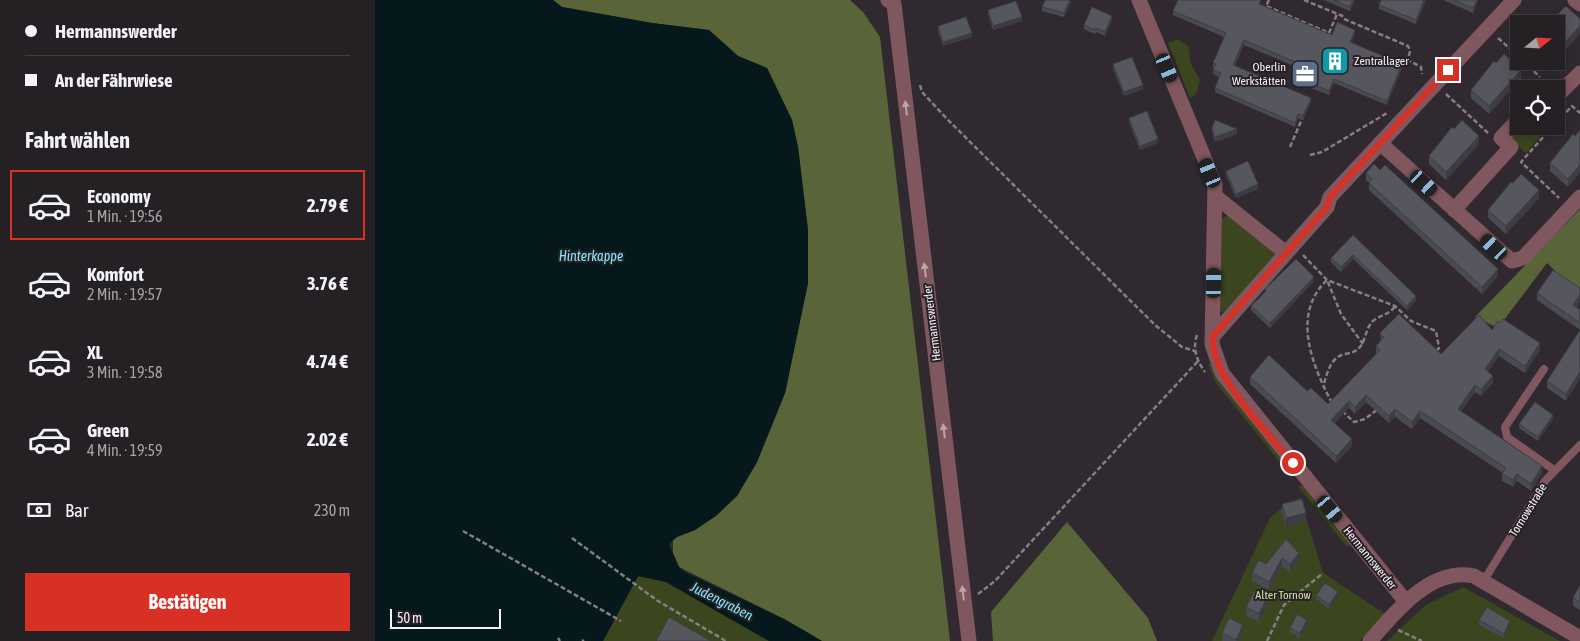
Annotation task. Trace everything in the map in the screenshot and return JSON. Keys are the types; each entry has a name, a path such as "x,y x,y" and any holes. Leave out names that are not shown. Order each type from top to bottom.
{"street":[{"name":"Hermannswerder","path":"1139,0 1215,184 1213,336 1215,354 1221,373 1406,602"},
{"path":"1213,336 1327,207 1330,197 1514,0"},
{"path":"1575,0 1580,4"},
{"name":"Hermannswerder","path":"895,1 969,641"},
{"path":"1565,88 1580,73"},
{"path":"1454,210 1511,147 1501,138 1510,128"},
{"path":"1381,143 1507,260 1515,261 1523,258 1575,203"},
{"path":"1215,196 1289,249"},
{"path":"1370,641 1406,602 1421,591 1454,575 1474,576 1580,638"}],"lane":[{"path":"1544,369 1505,427 1507,438 1554,470"},
{"name":"Tornowstraße","path":"1483,582 1545,481 1580,445"}],"path":[{"path":"1269,0 1267,6 1329,33 1337,14"},
{"path":"1304,0 1408,46 1408,60 1421,67 1423,73 1421,77"},
{"path":"1487,28 1510,49"},
{"path":"1533,70 1544,80"},
{"path":"919,83 922,92 949,121 1155,324 1182,347 1195,351"},
{"path":"1435,85 1498,142 1501,138"},
{"path":"1565,113 1572,106 1580,113"},
{"path":"1310,155 1322,152 1389,112"},
{"path":"1290,147 1302,119"},
{"path":"1545,135 1521,162 1575,203"},
{"path":"1289,249 1327,280 1395,306 1411,321 1436,332 1439,348 1433,355"},
{"path":"1327,280 1341,314 1363,344"},
{"path":"1327,280 1316,292 1309,305 1307,332 1309,350 1323,384 1332,402 1354,422 1365,419 1381,407"},
{"path":"1323,384 1335,358 1352,353 1363,344 1370,325 1377,318 1392,312 1395,306"},
{"path":"965,609 995,581 1198,360 1215,354"},
{"path":"463,531 621,621"},
{"path":"572,538 658,601 726,641"},
{"path":"1267,641 1284,606 1323,573"},
{"path":"1387,621 1397,630 1421,641"}],"green space":[{"path":"553,0 850,0 863,12 880,37 950,641 822,641 786,620 679,567 673,554 673,539 695,530 737,496 757,462 785,393 808,283 808,230 798,147 792,120 767,68 738,56 709,30 652,23 562,7"},
{"path":"1178,39 1188,46 1191,64 1200,80 1196,94 1190,98 1168,43"},
{"path":"1510,134 1541,135 1526,153 1507,136"},
{"path":"1580,209 1580,289 1577,292 1547,263 1498,328 1475,317"},
{"path":"1228,215 1278,252 1224,312 1219,311 1221,219"},
{"path":"1212,362 1292,470 1291,476 1216,383 1208,364"},
{"path":"1298,486 1305,486 1351,543 1347,547"},
{"name":"Alter Tornow","path":"1300,498 1323,573 1385,614 1360,641 1212,641 1270,518 1284,506"},
{"path":"1067,522 1148,618 1157,641 993,641 991,612"},
{"path":"638,576 666,582 769,641 603,641"},
{"path":"1463,587 1560,641 1387,641 1426,605"}],"water":[{"name":"Hinterkappe","path":"375,0 553,0 562,7 652,23 709,30 738,56 767,68 792,120 798,147 808,230 808,283 785,393 757,462 737,496 716,516 695,530 678,536 669,544 679,567 685,572 786,620 822,641 769,641 666,582 638,576 603,641 375,641"}],"building":[{"path":"1045,0 1070,0 1064,13 1042,7"},
{"name":"Zentrallager","path":"1178,0 1261,0 1259,4 1332,35 1337,22 1355,30 1350,42 1402,64 1387,101 1334,79 1329,91 1311,83 1316,71 1244,40 1233,65 1311,98 1303,116 1298,114 1295,123 1215,88 1221,73 1213,70 1216,64 1213,63 1226,33 1173,11"},
{"path":"1334,0 1353,0 1350,7"},
{"path":"1381,0 1424,0 1416,20 1379,5"},
{"path":"1453,0 1477,0 1473,8"},
{"path":"1016,1 1022,17 993,26 988,10"},
{"path":"1566,6 1580,19 1580,26 1565,42 1565,15 1557,15"},
{"path":"1092,7 1112,16 1105,32 1084,25"},
{"path":"966,17 972,33 943,42 938,26"},
{"path":"1504,54 1510,60 1510,70 1521,70 1510,80 1489,106 1471,90 1494,61 1496,63"},
{"path":"1132,57 1143,85 1124,92 1113,64"},
{"path":"1147,111 1158,139 1140,146 1129,118"},
{"path":"1215,120 1237,129 1215,137 1212,128"},
{"path":"1462,120 1479,136 1446,172 1429,156 1452,127 1454,129"},
{"path":"1580,130 1580,165 1568,179 1550,163 1573,134 1575,136"},
{"path":"1248,161 1258,184 1236,194 1226,171"},
{"path":"1374,164 1380,170 1385,165 1498,269 1482,287 1369,183 1372,179 1366,173"},
{"path":"1521,174 1539,190 1506,226 1488,210 1511,182 1513,183"},
{"path":"1353,235 1416,296 1407,306 1353,255 1341,267 1331,258"},
{"path":"1296,259 1314,277 1270,323 1251,306 1266,291 1265,289"},
{"path":"1553,270 1580,288 1580,295 1573,305 1580,310 1580,323 1537,293"},
{"path":"1399,314 1441,354 1479,315 1492,330 1498,321 1500,323 1503,319 1540,343 1525,366 1499,349 1485,369 1493,376 1481,389 1475,385 1458,409 1542,466 1531,484 1517,474 1513,480 1502,474 1506,468 1420,411 1412,422 1395,409 1389,416 1366,395 1355,407 1349,401 1331,420 1352,439 1336,456 1250,377 1269,355 1307,391 1311,388 1328,404 1380,350 1376,346 1384,337 1380,333"},
{"path":"1580,330 1580,372 1566,394 1547,381"},
{"path":"1535,402 1553,415 1538,437 1519,424"},
{"path":"1302,499 1306,513 1286,518 1282,504"},
{"path":"1286,539 1299,553 1290,564 1282,558 1269,582 1252,573 1259,560 1266,564"},
{"path":"1325,583 1338,592 1329,605 1316,595"},
{"path":"1580,585 1580,602 1573,598"},
{"path":"1254,591 1267,598 1259,614 1246,607"},
{"path":"1487,607 1510,621 1504,634 1479,620"},
{"path":"1297,614 1307,620 1300,633 1290,628"},
{"path":"669,617 711,641 656,641"},
{"path":"1229,618 1243,625 1236,640 1222,633"}],"place":[{"name":"Zentrallager","path":"1335,61"},
{"name":"Oberlin Werkstätten","path":"1305,74"}],"route":[{"path":"1293,463 1221,373 1212,344 1213,336 1327,207 1330,197 1448,70"}],"water label":[{"name":"Judengraben","path":"722,601"}]}
